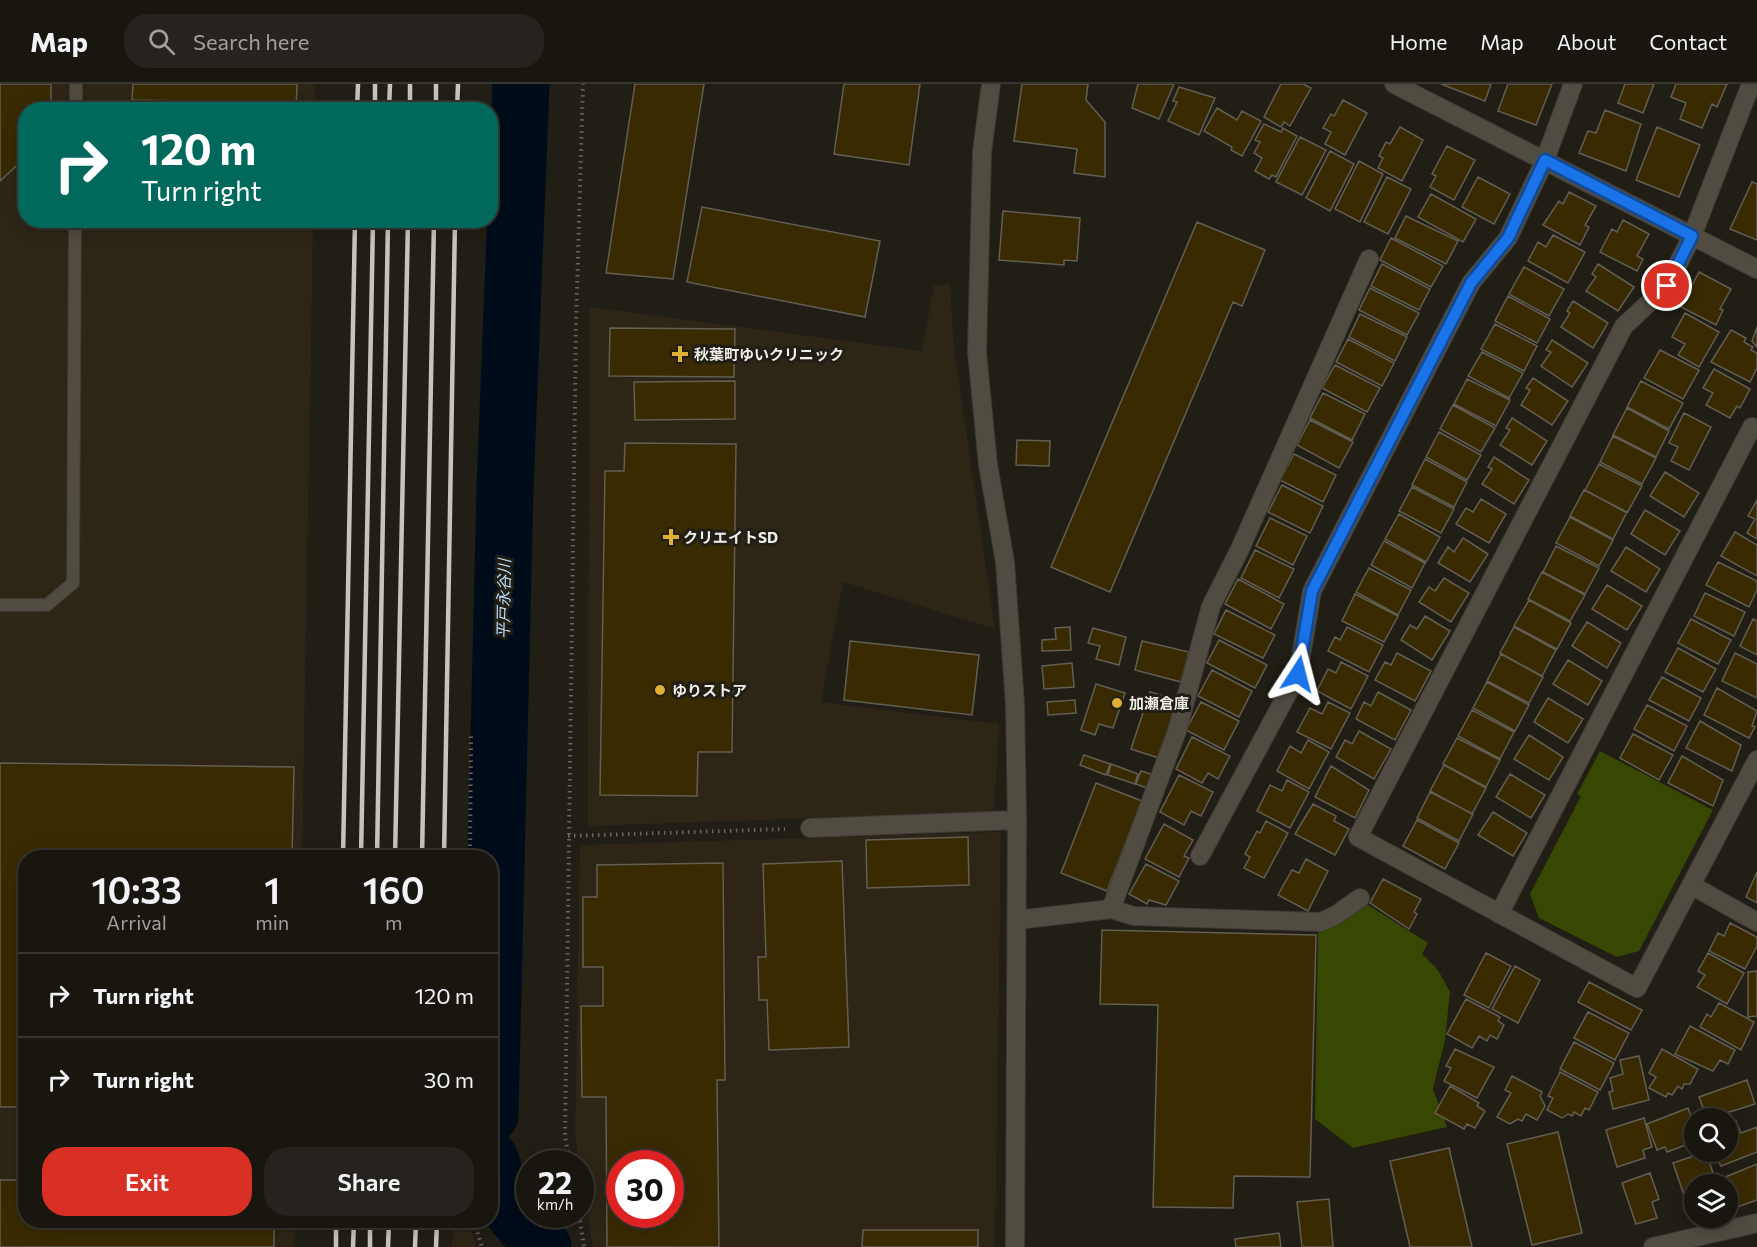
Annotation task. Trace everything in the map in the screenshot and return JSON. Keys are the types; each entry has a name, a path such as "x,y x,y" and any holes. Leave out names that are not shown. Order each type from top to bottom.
{"street":[{"path":"991,84 982,152 977,352 988,465 1005,562 1015,705 1017,820 1015,1247"},
{"path":"1200,856 1298,674 1312,591 1471,283 1508,238 1545,160 1573,84"},
{"path":"1751,84 1692,236 1667,286 1624,326 1358,837 1637,988 1757,760"},
{"path":"1402,86 1757,269"},
{"path":"1111,909 1177,731 1211,606 1239,551 1369,259"},
{"path":"1499,914 1752,427"},
{"path":"810,828 1017,820"},
{"path":"1691,885 1757,921"},
{"path":"1017,920 1111,909 1134,916 1321,922 1336,915 1360,898"},
{"path":"1653,1247 1757,1222"}],"lane":[{"path":"76,84 76,102"},
{"path":"0,605 47,605 73,583 75,228"}],"path":[{"path":"568,1150 565,1136 568,836 583,84"},
{"path":"470,850 471,734"},
{"path":"568,836 810,828"},
{"path":"476,1228 482,1247"},
{"path":"581,1228 584,1247"}],"shaded area":[{"path":"0,84 315,84 315,102 18,102 18,228 313,228 302,850 18,850 18,1228 295,1228 294,1247 0,1247"},
{"path":"950,284 954,349 995,629 843,582 821,702 999,724 994,812 588,826 589,307 922,351 934,285"},
{"path":"1001,832 995,1247 593,1247 590,1228 594,1228 594,1150 578,1150 575,1134 580,845"},
{"path":"453,1228 471,1228 476,1247 452,1247"}],"green space":[{"path":"1600,751 1713,810 1639,951 1617,957 1539,918 1530,894 1581,796 1577,794"},
{"path":"1365,903 1428,943 1422,954 1438,970 1450,992 1445,1040 1433,1089 1447,1127 1353,1148 1315,1119 1318,929 1333,927"}],"building":[{"path":"0,84 51,84 51,102 18,102 18,164 0,181"},
{"path":"133,84 297,84 296,102 132,100"},
{"path":"635,84 704,84 673,279 606,273"},
{"path":"844,84 920,84 909,165 834,154"},
{"path":"1022,84 1088,84 1086,100 1105,122 1105,177 1074,173 1077,149 1014,141"},
{"path":"1138,84 1174,84 1159,119 1132,108"},
{"path":"1281,84 1303,84 1311,88 1290,126 1284,122 1281,127 1264,117"},
{"path":"1441,84 1491,84 1485,101"},
{"path":"1508,84 1552,84 1536,125 1498,111"},
{"path":"1625,84 1654,84 1643,113 1618,103"},
{"path":"1676,84 1727,84 1717,107 1712,104 1702,128 1680,119 1686,103 1671,97"},
{"path":"1179,87 1215,98 1199,135 1168,121 1177,102 1173,101"},
{"path":"1343,100 1367,113 1345,155 1325,144 1331,132 1323,128 1331,114 1334,116"},
{"path":"1217,108 1237,120 1242,111 1261,121 1242,156 1231,150 1232,147 1204,131"},
{"path":"1605,110 1641,124 1626,171 1579,153 1588,131 1596,133"},
{"path":"1264,124 1281,132 1283,128 1297,136 1276,177 1272,175 1269,179 1255,171 1262,158 1254,153 1260,142 1255,140"},
{"path":"1400,127 1423,140 1402,181 1378,168 1383,158 1379,156 1386,142 1390,144"},
{"path":"1657,127 1700,145 1679,197 1636,180"},
{"path":"1300,137 1326,150 1302,195 1276,182"},
{"path":"1447,146 1475,160 1454,200 1430,187 1436,176 1432,174"},
{"path":"1330,151 1354,164 1330,211 1306,198"},
{"path":"1359,161 1383,174 1360,222 1335,209"},
{"path":"1387,177 1411,189 1388,234 1364,222"},
{"path":"1478,177 1510,194 1494,224 1462,207"},
{"path":"1752,182 1757,184 1757,240 1730,229"},
{"path":"1569,192 1596,206 1585,225 1589,227 1580,245 1543,225 1559,201 1563,204"},
{"path":"1431,194 1476,219 1463,242 1418,217"},
{"path":"702,207 880,241 865,317 687,282"},
{"path":"1003,211 1080,218 1077,261 1064,260 1064,265 999,260"},
{"path":"1406,216 1458,241 1446,264 1395,238"},
{"path":"1623,220 1649,234 1637,256 1643,259 1637,271 1600,252 1612,229 1617,232"},
{"path":"1197,222 1265,250 1242,306 1233,302 1110,592 1051,567"},
{"path":"1553,235 1585,252 1568,283 1528,261 1538,242 1546,247"},
{"path":"1391,238 1443,266 1431,287 1380,260"},
{"path":"1382,264 1430,289 1419,310 1371,286"},
{"path":"1598,264 1634,287 1618,311 1586,291 1596,277 1592,274"},
{"path":"1524,267 1564,289 1549,316 1509,294"},
{"path":"1699,272 1731,289 1720,309 1723,310 1716,325 1681,307"},
{"path":"1370,288 1419,313 1407,335 1359,310"},
{"path":"1508,296 1550,319 1537,343 1495,321"},
{"path":"1573,301 1608,323 1593,348 1561,327 1570,313 1567,311"},
{"path":"1685,313 1719,332 1699,367 1678,355 1685,344 1672,337"},
{"path":"1360,314 1407,337 1395,361 1349,337"},
{"path":"1495,324 1537,346 1524,371 1481,349"},
{"path":"1757,327 1757,347 1752,341"},
{"path":"610,328 735,329 734,377 609,376"},
{"path":"1731,330 1746,338 1744,342 1753,347 1751,350 1757,353 1757,368 1750,382 1711,362"},
{"path":"1348,339 1394,363 1382,386 1336,362"},
{"path":"1552,340 1588,363 1572,387 1541,366 1551,352 1546,350"},
{"path":"1660,350 1699,370 1683,399 1644,378"},
{"path":"1482,352 1523,373 1509,398 1468,376"},
{"path":"1335,365 1380,388 1367,412 1322,388"},
{"path":"1714,369 1750,389 1740,408 1737,406 1730,418 1706,405 1713,393 1703,388"},
{"path":"1533,378 1568,401 1552,425 1521,405 1530,390 1526,388"},
{"path":"1467,379 1510,400 1496,426 1454,404"},
{"path":"735,381 735,419 635,420 634,382"},
{"path":"1641,381 1683,403 1669,429 1627,407"},
{"path":"1323,393 1365,414 1352,440 1310,418"},
{"path":"1453,405 1495,428 1481,452 1440,429"},
{"path":"1627,408 1669,431 1656,457 1613,435"},
{"path":"1684,413 1711,427 1689,470 1671,461 1678,447 1669,443"},
{"path":"1512,418 1547,441 1532,465 1500,445 1510,430 1506,428"},
{"path":"1310,420 1353,442 1339,468 1297,445"},
{"path":"1439,432 1481,455 1467,480 1426,457"},
{"path":"1613,436 1656,458 1642,484 1600,462"},
{"path":"1017,440 1050,441 1049,466 1016,465"},
{"path":"625,443 736,444 732,752 698,752 697,796 600,795 605,471 624,471"},
{"path":"1294,454 1336,475 1323,502 1280,480"},
{"path":"1494,457 1529,480 1514,504 1482,484 1492,469 1488,467"},
{"path":"1425,459 1467,482 1454,507 1412,485"},
{"path":"1599,464 1642,486 1627,513 1585,490"},
{"path":"1665,472 1699,493 1684,517 1650,496"},
{"path":"1282,485 1323,506 1310,533 1268,512"},
{"path":"1412,487 1454,509 1441,533 1399,511"},
{"path":"1584,490 1627,512 1613,539 1570,516"},
{"path":"1481,499 1506,514 1489,543 1456,524 1466,508 1473,512"},
{"path":"1757,500 1757,539 1747,533 1755,519 1748,516"},
{"path":"1645,510 1680,531 1665,555 1631,534"},
{"path":"1399,514 1440,537 1426,562 1385,539"},
{"path":"1570,517 1613,540 1599,566 1556,543"},
{"path":"1270,518 1307,536 1293,565 1256,546"},
{"path":"1735,532 1757,545 1757,576 1721,556"},
{"path":"1463,538 1488,554 1470,582 1438,563 1448,547 1454,552"},
{"path":"1384,541 1425,563 1412,588 1371,565"},
{"path":"1556,546 1599,568 1585,594 1543,572"},
{"path":"1626,547 1660,569 1646,592 1611,571"},
{"path":"1255,550 1294,569 1279,598 1241,578"},
{"path":"1718,562 1757,581 1757,590 1749,607 1706,585"},
{"path":"1369,568 1411,590 1398,615 1356,592"},
{"path":"1542,572 1585,595 1570,621 1528,599"},
{"path":"1444,578 1469,593 1451,622 1419,602 1429,587 1435,591"},
{"path":"1238,579 1284,604 1271,629 1225,604"},
{"path":"1607,585 1642,606 1627,630 1592,609"},
{"path":"1705,593 1745,612 1734,636 1694,616"},
{"path":"1355,594 1398,616 1384,642 1342,621"},
{"path":"1529,600 1571,623 1557,649 1514,626"},
{"path":"1226,610 1275,635 1263,658 1214,634"},
{"path":"1425,616 1450,631 1432,660 1401,640 1410,625 1417,629"},
{"path":"1691,619 1731,640 1718,664 1678,643"},
{"path":"1753,619 1757,621 1757,655 1740,646"},
{"path":"1587,622 1621,643 1607,668 1572,646"},
{"path":"1070,627 1071,650 1042,651 1042,640 1056,639 1055,628"},
{"path":"1347,627 1383,645 1369,672 1328,651 1335,637 1340,640"},
{"path":"1514,627 1556,650 1542,676 1500,653"},
{"path":"1093,628 1126,637 1119,665 1096,659 1100,646 1088,643"},
{"path":"1219,640 1267,665 1255,688 1207,663"},
{"path":"850,641 979,655 972,715 844,700"},
{"path":"1142,641 1189,652 1181,682 1135,670"},
{"path":"1678,648 1716,669 1703,692 1665,672"},
{"path":"1397,653 1431,671 1415,701 1375,680 1385,662 1391,665"},
{"path":"1735,653 1757,664 1757,698 1722,681"},
{"path":"1501,654 1543,677 1529,703 1487,681"},
{"path":"1568,660 1602,681 1588,705 1553,684"},
{"path":"1341,662 1368,676 1351,709 1317,691 1328,669 1336,673"},
{"path":"1072,663 1074,687 1044,689 1042,666"},
{"path":"1212,670 1252,691 1239,717 1198,696"},
{"path":"1662,677 1701,698 1689,721 1649,700"},
{"path":"1487,682 1529,705 1515,731 1473,708"},
{"path":"1096,684 1125,693 1113,728 1099,724 1095,735 1081,730"},
{"path":"1717,688 1757,711 1752,726 1755,727 1749,738 1704,715"},
{"path":"1150,692 1178,700 1159,758 1131,749"},
{"path":"1378,692 1411,710 1395,740 1356,719 1364,702 1371,706"},
{"path":"1548,698 1583,719 1568,743 1534,722"},
{"path":"1075,700 1076,713 1048,715 1047,702"},
{"path":"1201,702 1239,721 1224,750 1186,730"},
{"path":"1328,702 1350,713 1331,749 1297,732 1310,708 1322,714"},
{"path":"1647,705 1687,726 1674,751 1634,729"},
{"path":"1472,710 1514,732 1500,759 1458,736"},
{"path":"1700,721 1741,745 1732,771 1686,748"},
{"path":"1359,731 1391,749 1374,779 1336,757 1345,740 1352,744"},
{"path":"1633,734 1673,755 1659,780 1620,758"},
{"path":"1529,735 1563,757 1549,780 1514,759"},
{"path":"1192,737 1230,756 1218,779 1208,773 1202,783 1176,769"},
{"path":"1457,738 1500,760 1486,787 1443,764"},
{"path":"1308,740 1329,752 1309,789 1277,771 1290,746 1301,753"},
{"path":"1084,755 1110,764 1106,775 1080,765"},
{"path":"1682,756 1723,780 1713,806 1668,783"},
{"path":"0,763 294,767 292,850 18,850 18,1107 0,1107"},
{"path":"1111,764 1138,774 1135,784 1108,775"},
{"path":"1444,765 1486,788 1472,814 1430,791"},
{"path":"1331,766 1369,790 1355,818 1315,797"},
{"path":"1141,771 1151,774 1147,788 1136,784"},
{"path":"1510,774 1545,795 1531,818 1496,797"},
{"path":"1179,775 1213,792 1201,816 1191,811 1184,825 1160,812"},
{"path":"1287,780 1309,792 1290,828 1257,811 1270,785 1282,791"},
{"path":"1096,783 1142,801 1107,891 1061,873"},
{"path":"1430,792 1473,814 1459,841 1417,818"},
{"path":"1313,804 1336,816 1334,821 1349,829 1335,855 1295,834"},
{"path":"1493,812 1527,833 1513,856 1478,835"},
{"path":"1417,820 1459,843 1445,869 1403,846"},
{"path":"1266,821 1288,833 1264,878 1244,868 1250,857 1245,854 1257,831 1260,833"},
{"path":"1164,824 1193,840 1184,856 1189,858 1179,877 1145,859"},
{"path":"968,837 969,885 867,888 866,840"},
{"path":"1306,859 1328,871 1308,911 1278,895 1292,870 1299,873"},
{"path":"842,861 849,1047 769,1050 767,1000 759,1000 758,957 766,957 763,864"},
{"path":"723,863 725,1080 717,1080 719,1247 607,1247 607,1228 684,1228 684,1150 606,1150 606,1097 582,1097 581,1006 603,1006 603,967 583,967 583,897 597,897 597,865"},
{"path":"1146,864 1179,881 1166,905 1149,900 1147,904 1129,894"},
{"path":"1757,872 1757,903 1746,897"},
{"path":"1383,879 1421,899 1414,912 1417,914 1409,929 1370,903"},
{"path":"1730,923 1757,937 1757,946 1745,969 1709,951 1718,933 1724,936"},
{"path":"1102,930 1316,935 1310,1177 1234,1176 1233,1208 1153,1207 1158,1005 1100,1004"},
{"path":"1486,953 1511,966 1489,1008 1464,995"},
{"path":"1708,953 1744,973 1727,1004 1697,987 1705,975 1698,971"},
{"path":"1515,966 1540,980 1518,1023 1492,1009"},
{"path":"1757,971 1757,1016 1748,1017 1748,972"},
{"path":"1589,982 1642,1010 1631,1030 1578,1002"},
{"path":"1466,999 1500,1017 1498,1021 1504,1025 1497,1039 1490,1035 1487,1041 1479,1036 1472,1048 1447,1034"},
{"path":"1719,1003 1754,1022 1741,1050 1700,1027 1707,1014 1711,1017"},
{"path":"1588,1012 1629,1033 1615,1060 1574,1038"},
{"path":"1690,1026 1735,1050 1728,1064 1720,1060 1713,1071 1675,1054"},
{"path":"1574,1042 1614,1063 1600,1090 1560,1069"},
{"path":"1455,1049 1494,1067 1477,1098 1444,1081 1451,1068 1446,1066"},
{"path":"1662,1049 1698,1069 1690,1084 1684,1084 1682,1089 1678,1086 1672,1095 1668,1093 1666,1097 1649,1088 1656,1077 1649,1073"},
{"path":"1639,1056 1649,1100 1613,1109 1609,1092 1613,1091 1610,1078 1623,1074 1620,1060"},
{"path":"1560,1072 1598,1092 1589,1110 1585,1108 1581,1116 1574,1112 1572,1116 1568,1114 1562,1118 1547,1110 1553,1098 1548,1096"},
{"path":"1512,1076 1542,1092 1540,1096 1545,1106 1537,1120 1526,1114 1522,1121 1518,1119 1510,1124 1497,1117 1511,1093 1505,1090"},
{"path":"1747,1080 1755,1104 1738,1109 1703,1108 1699,1097"},
{"path":"1450,1086 1479,1103 1477,1106 1485,1111 1475,1128 1467,1124 1464,1129 1435,1113"},
{"path":"1684,1110 1684,1146 1667,1152 1665,1147 1657,1150 1647,1124"},
{"path":"1644,1118 1652,1147 1643,1150 1645,1158 1617,1167 1606,1130"},
{"path":"1738,1126 1741,1133 1757,1127 1757,1152 1738,1159"},
{"path":"1558,1132 1582,1233 1532,1245 1507,1144"},
{"path":"1449,1148 1472,1247 1410,1247 1390,1161"},
{"path":"1684,1159 1684,1162 1709,1162 1713,1174 1684,1174 1684,1195 1673,1163"},
{"path":"1719,1162 1731,1162 1721,1166"},
{"path":"1757,1164 1757,1200 1738,1207 1738,1174 1733,1174"},
{"path":"1650,1173 1659,1199 1652,1202 1657,1218 1636,1224 1622,1183"},
{"path":"0,1180 18,1180 18,1228 274,1228 274,1247 0,1247"},
{"path":"1329,1199 1333,1247 1302,1247 1297,1202"},
{"path":"863,1230 978,1230 978,1247 862,1247"},
{"path":"1279,1233 1281,1247 1236,1247 1235,1239"}],"waterway":[{"name":"平戸永谷川","path":"496,850 505,489 521,84"},
{"name":"平戸永谷川","path":"498,1186 502,1199 543,1247"}],"railway":[{"path":"357,102 358,84"},
{"path":"375,84 375,102"},
{"path":"389,102 390,84"},
{"path":"410,84 410,102"},
{"path":"436,84 436,102"},
{"path":"457,102 458,84"},
{"path":"343,850 355,228"},
{"path":"361,850 373,228"},
{"path":"377,850 388,228"},
{"path":"395,850 408,228"},
{"path":"422,850 434,228"},
{"path":"444,850 455,228"},
{"path":"336,1228 336,1247"},
{"path":"353,1247 354,1228"},
{"path":"370,1228 370,1247"},
{"path":"388,1247 389,1228"},
{"path":"415,1247 416,1228"},
{"path":"436,1247 437,1228"}],"place":[{"name":"秋葉町ゆいクリニック","path":"680,354"},
{"name":"クリエイトSD","path":"671,537"},
{"name":"ゆりストア","path":"660,690"},
{"name":"加瀬倉庫","path":"1117,703"}],"route":[{"path":"1298,674 1312,591 1471,283 1508,238 1545,160 1692,236 1667,286"}]}
